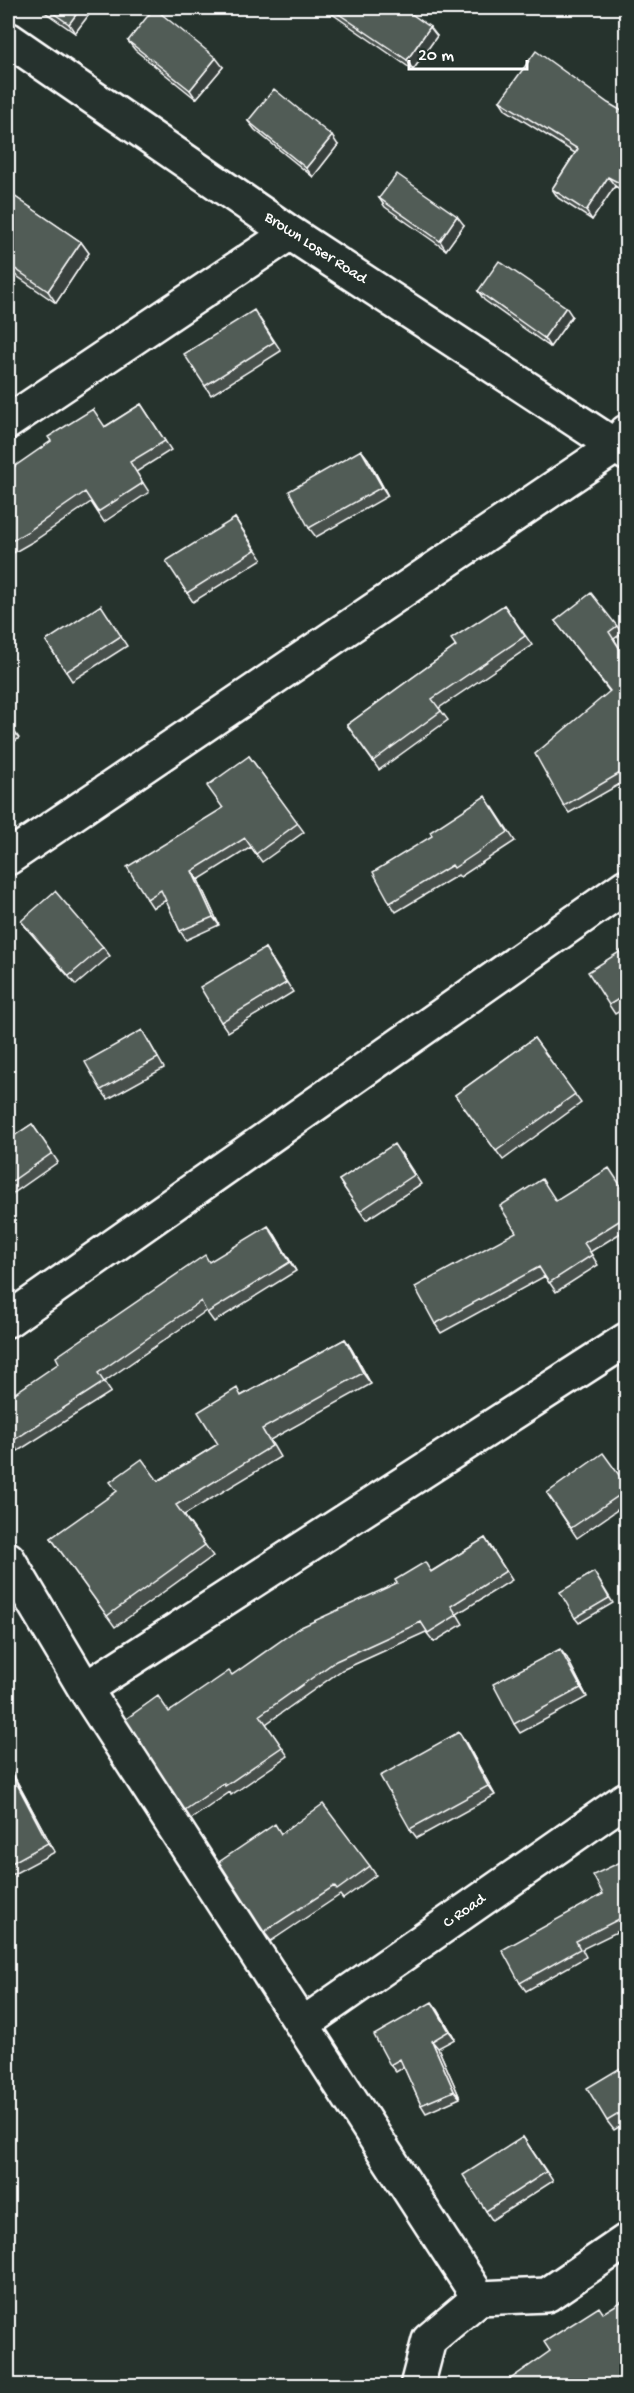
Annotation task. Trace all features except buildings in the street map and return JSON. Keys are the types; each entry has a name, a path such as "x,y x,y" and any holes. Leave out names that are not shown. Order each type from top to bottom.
{"street":[{"name":"Brown Loser Road","path":"8,39 290,233 623,443"},
{"path":"8,423 290,233"},
{"path":"8,858 623,443"},
{"path":"8,1320 627,886"},
{"path":"85,1689 627,1340"},
{"path":"8,1559 85,1689 479,2298"},
{"name":"C Road","path":"303,2024 627,1799"},
{"path":"417,2385 429,2340 479,2298 547,2295 627,2241"}]}
